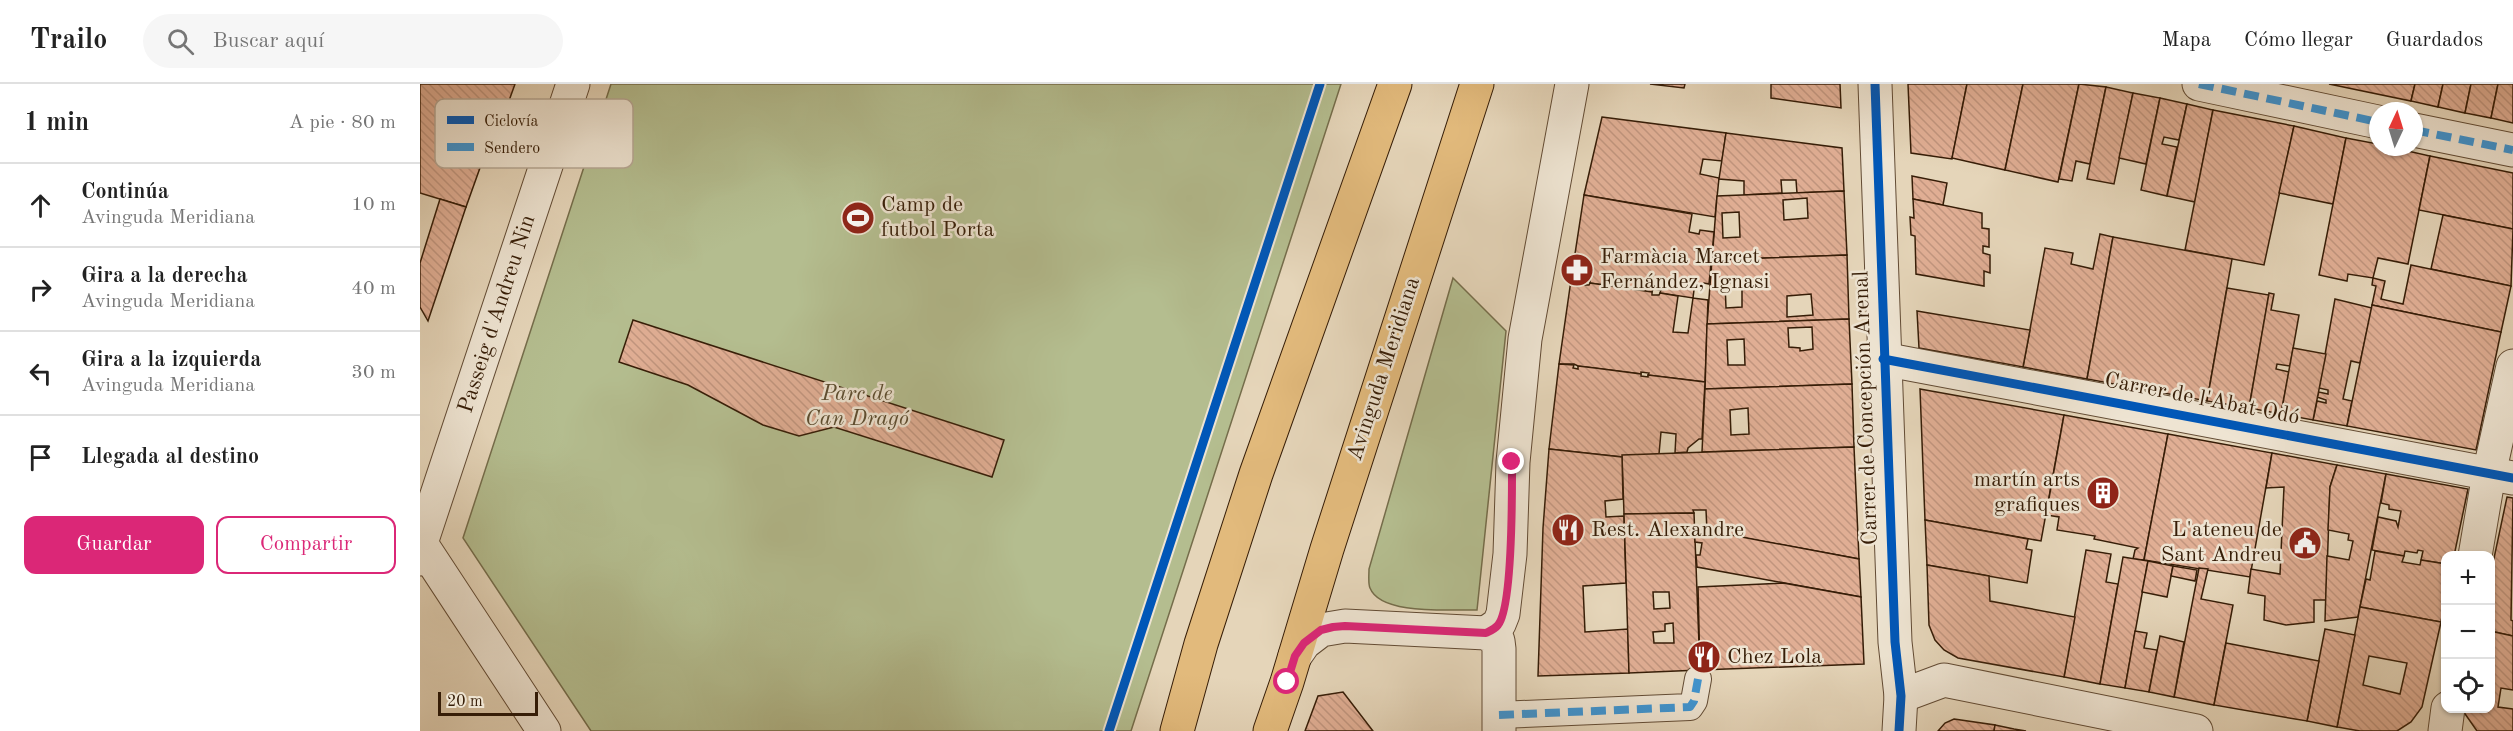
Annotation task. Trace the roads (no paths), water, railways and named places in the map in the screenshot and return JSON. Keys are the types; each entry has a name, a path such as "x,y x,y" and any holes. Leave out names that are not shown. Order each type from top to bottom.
{"main road":[{"path":"1177,731 1201,644 1256,474 1395,84"},
{"name":"Avinguda Meridiana","path":"1270,731 1477,84"},
{"path":"1158,731 1201,644"}],"street":[{"name":"Passeig d'Andreu Nin","path":"568,99 573,84"},
{"path":"1572,84 1525,339 1512,462 1510,554 1503,614 1499,624 1486,633 1498,640 1499,723 1690,707 1694,701 1698,679"},
{"name":"Carrer de Concepción Arenal","path":"1875,84 1883,358 1895,642 1901,696 1899,731"},
{"path":"2199,84 2369,120"},
{"path":"2423,132 2513,150"},
{"name":"Passeig d'Andreu Nin","path":"420,559 420,542 545,168"},
{"name":"Carrer de l'Abat Odó","path":"1883,358 2501,476"},
{"path":"2476,551 2501,476 2513,366"},
{"path":"420,542 544,731"},
{"name":"Avinguda Meridiana","path":"1295,656 1304,643 1321,630 1345,626 1486,633"},
{"path":"1901,696 1944,680 2196,731"},
{"path":"2445,731 2447,713"}],"place":[{"name":"Camp de futbol Porta","path":"858,218"},
{"name":"Farmàcia Marcet Fernández, Ignasi","path":"1577,270"},
{"name":"martín arts grafiques","path":"2103,493"},
{"name":"Rest. Alexandre","path":"1568,530"},
{"name":"L'ateneu de Sant Andreu","path":"2305,543"},
{"name":"Chez Lola","path":"1704,657"}],"park label":[{"name":"Parc de Can Dragó","path":"857,406"}]}
